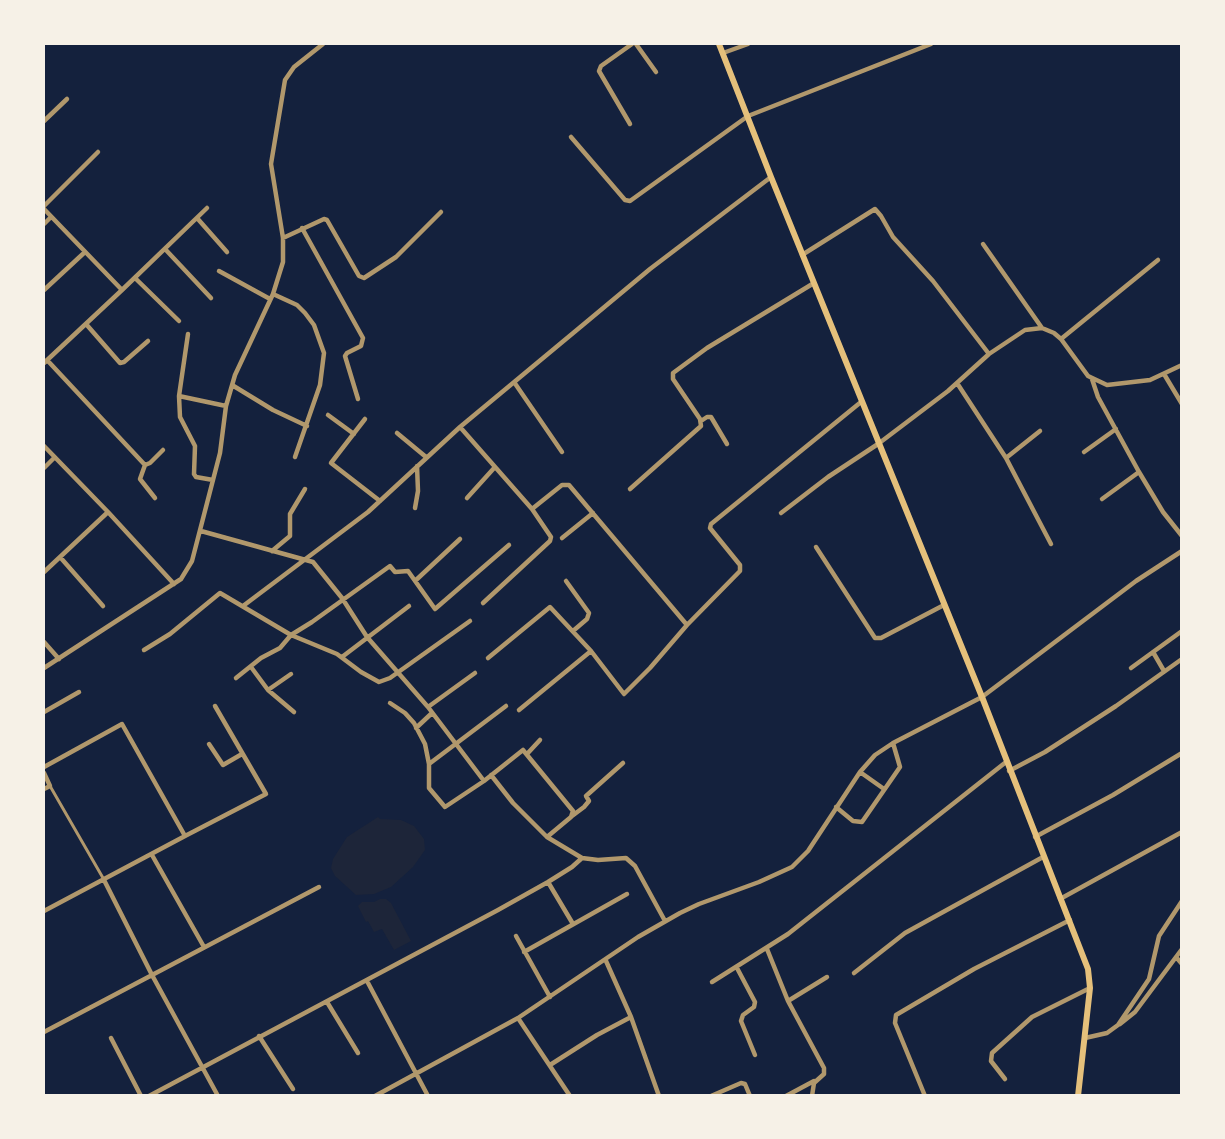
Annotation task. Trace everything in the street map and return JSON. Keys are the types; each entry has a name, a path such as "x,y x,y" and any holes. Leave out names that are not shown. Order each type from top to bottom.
{"main road":[{"path":"719,44 861,402 982,698 1088,969 1090,988 1078,1095"}],"street":[{"path":"44,668 174,584 181,579 188,568 201,531 220,453 226,406 235,375 273,294 283,262 283,238 271,165 285,80 294,67 323,44"},
{"path":"630,124 599,71 601,66 634,44 656,72"},
{"path":"723,53 748,44"},
{"path":"571,137 625,200 633,200 748,116 931,44"},
{"path":"44,122 67,99"},
{"path":"98,152 44,207 122,290"},
{"path":"243,606 369,512 426,457 514,382 650,269 771,177"},
{"path":"145,465 45,361 207,208"},
{"path":"802,255 875,209 893,237 933,281 989,354"},
{"path":"283,238 302,228 324,219 327,220 362,279 370,276 396,256 441,212"},
{"path":"44,224 51,217"},
{"path":"197,218 227,252"},
{"path":"302,228 363,338 362,346 345,356 358,399"},
{"path":"983,244 1042,328"},
{"path":"165,249 211,298"},
{"path":"44,290 85,252"},
{"path":"1061,339 1158,260"},
{"path":"219,271 270,299"},
{"path":"135,278 179,321"},
{"path":"701,421 673,379 673,373 707,348 814,283"},
{"path":"273,294 301,309 314,326 323,347 323,372 295,457"},
{"path":"86,324 120,363 148,340"},
{"path":"781,513 828,477 878,444 1018,333 1042,328 1061,339 1092,380 1098,398 1139,472 1163,512 1182,536"},
{"path":"188,334 179,396 182,421 195,446 194,474 196,477 213,480"},
{"path":"1092,380 1107,385 1140,383 1182,365"},
{"path":"1164,374 1182,404"},
{"path":"514,382 561,452"},
{"path":"957,383 1006,458 1051,544"},
{"path":"232,386 273,410 307,426"},
{"path":"179,396 226,406"},
{"path":"488,658 550,607 591,651 624,694 741,569 710,528 711,524 861,402"},
{"path":"328,415 354,434"},
{"path":"630,489 699,428 701,421 707,417 711,417 727,444"},
{"path":"365,419 331,463 380,501"},
{"path":"460,427 532,509 551,535 550,541 483,603"},
{"path":"1084,452 1116,429"},
{"path":"1006,458 1040,431"},
{"path":"397,433 426,457"},
{"path":"44,446 174,584"},
{"path":"155,498 140,478 145,465 164,450"},
{"path":"44,468 54,458"},
{"path":"415,508 418,491 417,466"},
{"path":"466,498 495,467"},
{"path":"1102,499 1139,472"},
{"path":"532,509 564,484 570,485 687,625"},
{"path":"272,551 290,536 290,514 305,489"},
{"path":"44,572 108,512"},
{"path":"562,538 593,513"},
{"path":"201,531 313,562 342,598 367,637 428,707 484,781"},
{"path":"415,581 460,539"},
{"path":"236,678 280,648 291,635 390,566 395,573 408,570 435,609 509,545"},
{"path":"816,547 875,638 881,638 944,605"},
{"path":"375,1095 519,1018 665,921 699,904 792,867 808,851 860,772 874,755 982,698 1136,581 1182,551"},
{"path":"60,557 103,606"},
{"path":"566,581 589,613 587,619 573,631"},
{"path":"144,650 171,634 220,593 291,635 342,657 379,682 385,681 470,621"},
{"path":"342,657 410,606"},
{"path":"1131,668 1182,631"},
{"path":"44,642 58,659"},
{"path":"519,710 591,651"},
{"path":"1153,652 1164,671"},
{"path":"1009,771 1046,752 1182,659"},
{"path":"250,667 268,690 294,712"},
{"path":"428,707 475,673"},
{"path":"268,690 291,674"},
{"path":"44,712 79,692"},
{"path":"390,703 405,713 425,744 429,764 429,788 445,807 484,781 523,750 572,808 572,816"},
{"path":"44,911 266,794 215,706"},
{"path":"429,764 506,706"},
{"path":"416,728 432,713"},
{"path":"44,767 122,724 185,836"},
{"path":"526,754 540,740"},
{"path":"836,807 853,821 860,823 900,766 893,743"},
{"path":"209,744 224,765 242,754"},
{"path":"1035,837 1113,795 1182,753"},
{"path":"711,982 767,949 1006,762"},
{"path":"547,837 585,807 589,801 586,796 623,763"},
{"path":"860,772 884,789"},
{"path":"44,773 104,880 152,975 218,1095"},
{"path":"491,775 513,803 547,837 582,858 598,860 626,858 635,866 665,921"},
{"path":"44,789 50,786"},
{"path":"1060,899 1182,832"},
{"path":"152,855 204,947"},
{"path":"854,973 905,933 1044,857"},
{"path":"150,1095 367,981 548,882 582,858"},
{"path":"548,882 573,924"},
{"path":"44,1032 319,887"},
{"path":"524,952 627,894"},
{"path":"1118,1025 1149,980 1159,936 1182,901"},
{"path":"925,1095 895,1023 896,1015 974,969 1070,920"},
{"path":"516,936 550,997"},
{"path":"767,949 788,1001 824,1068 824,1074 816,1080 786,1095"},
{"path":"1085,1038 1107,1033 1136,1012 1182,949"},
{"path":"1176,957 1182,964"},
{"path":"606,961 631,1017 659,1095"},
{"path":"737,968 755,1002 754,1007 743,1015 741,1021 755,1055"},
{"path":"788,1001 827,977"},
{"path":"367,981 428,1095"},
{"path":"1005,1079 991,1061 992,1053 1032,1017 1090,988"},
{"path":"327,1002 358,1053"},
{"path":"550,1065 597,1035 631,1017"},
{"path":"519,1018 570,1095"},
{"path":"259,1036 293,1089"},
{"path":"111,1038 141,1095"},
{"path":"812,1095 812,1087 816,1080"},
{"path":"711,1095 742,1083 750,1095"}],"shaded area":[{"path":"378,817 401,820 414,826 424,839 425,850 413,867 391,887 374,894 356,895 335,876 331,868 333,859 347,837"},
{"path":"386,899 391,903 411,941 394,950 382,929 374,932 358,906 362,902 374,902"}]}
